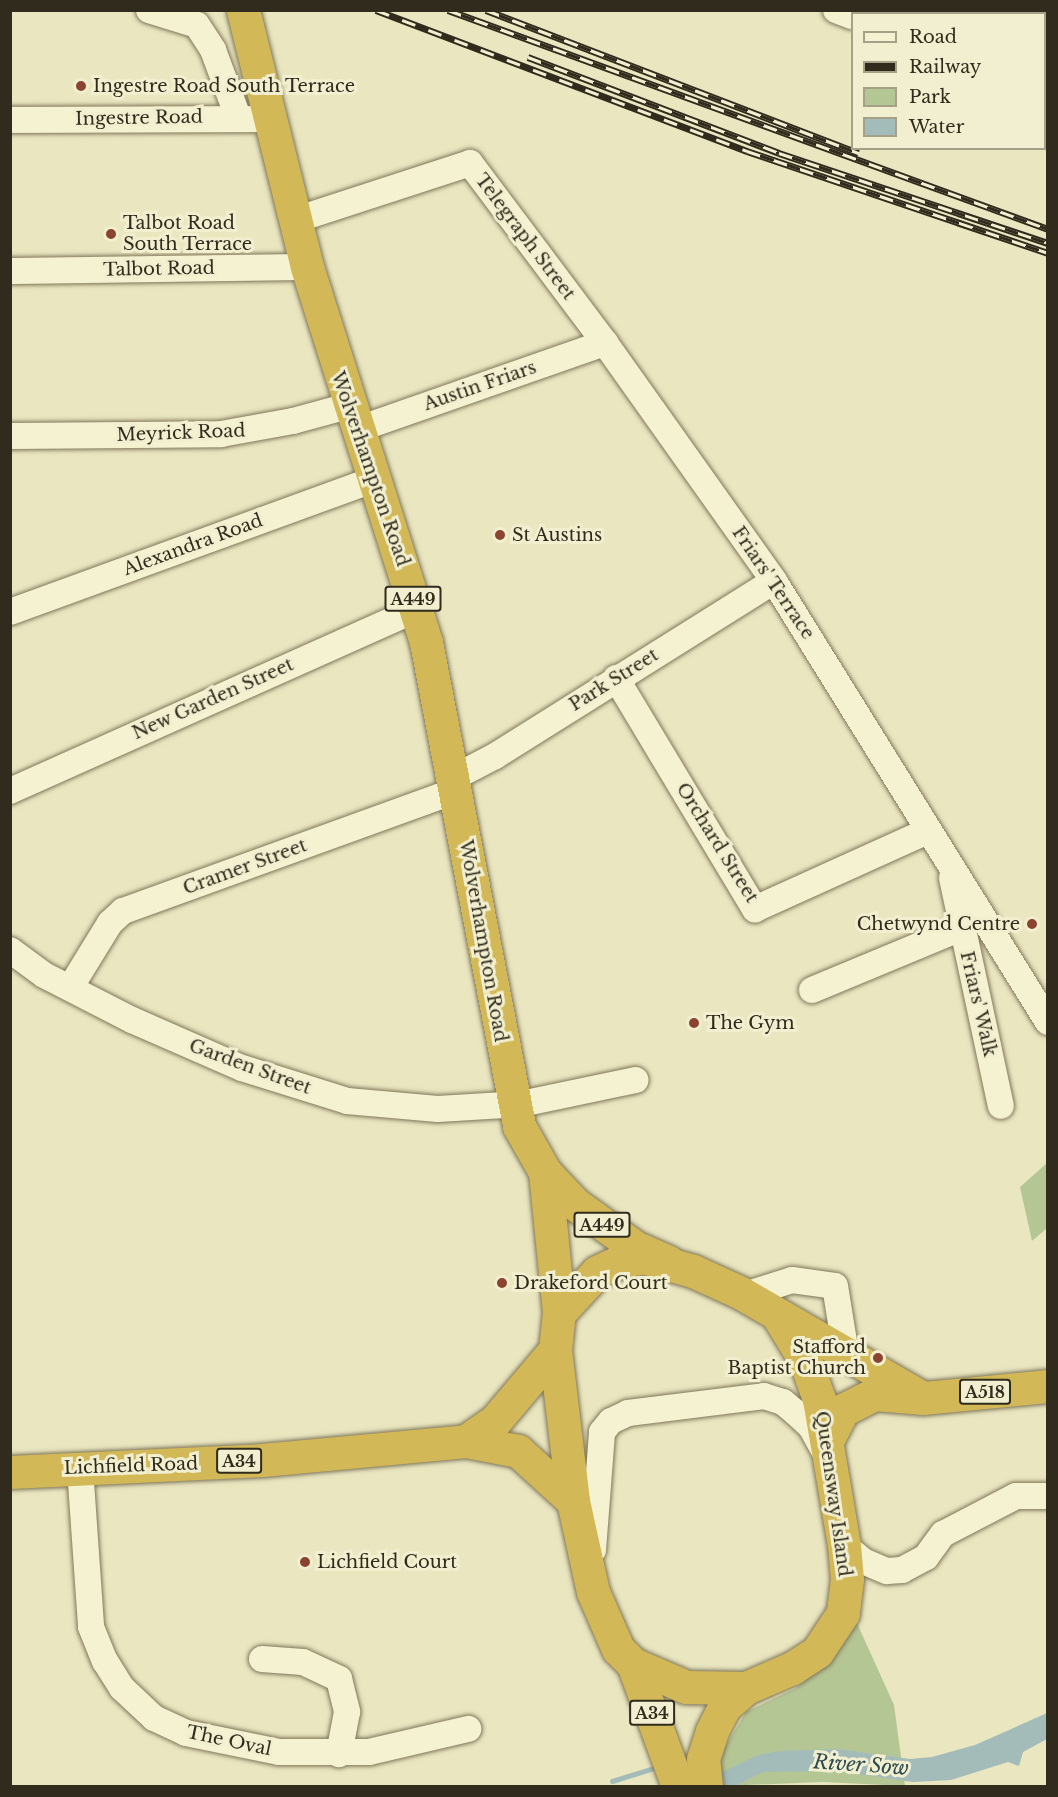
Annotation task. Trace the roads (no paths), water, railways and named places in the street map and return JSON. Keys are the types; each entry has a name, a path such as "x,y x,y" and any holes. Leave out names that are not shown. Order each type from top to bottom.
{"highway":[{"name":"Wolverhampton Road","path":"245,22 253,118 295,220 352,418 375,479 416,609 454,784 512,1104 519,1126 545,1172 575,1204 607,1229 669,1262"},
{"name":"Wolverhampton Road","path":"545,1172 559,1313"},
{"name":"Queensway Island","path":"643,1257 669,1262 745,1295 778,1316 806,1360 828,1450 844,1545 847,1579 843,1613 817,1652 792,1668 746,1688 686,1687 633,1665 618,1649 592,1592 573,1501 555,1350 559,1313 597,1272 618,1262 643,1257"},
{"path":"778,1316 922,1398"},
{"name":"Lichfield Road","path":"466,1441 495,1421 555,1350"},
{"name":"A518","path":"828,1450 843,1410 856,1400 874,1395 922,1398 1047,1386"},
{"name":"Lichfield Road","path":"10,1472 262,1461 466,1441 518,1450 573,1501"},
{"name":"A34","path":"633,1665 674,1774"},
{"path":"706,1786 705,1750 724,1707 746,1688"}],"street":[{"path":"149,10 197,25 253,118"},
{"path":"836,10 851,16"},
{"name":"Ingestre Road","path":"10,120 253,118"},
{"name":"Telegraph Street","path":"295,220 470,163 605,343"},
{"name":"Talbot Road","path":"10,272 307,267"},
{"name":"Austin Friars","path":"352,418 605,343"},
{"name":"Friars' Terrace","path":"605,343 774,581 1047,1022"},
{"name":"Meyrick Road","path":"10,435 221,434 293,421 352,418"},
{"name":"Alexandra Road","path":"10,612 375,479"},
{"name":"Park Street","path":"454,784 616,678 774,581"},
{"name":"New Garden Street","path":"10,791 416,609"},
{"name":"Orchard Street","path":"616,678 756,909 928,831"},
{"name":"Cramer Street","path":"70,987 110,923 123,911 454,784"},
{"name":"Friars' Walk","path":"950,865 961,928 1001,1106"},
{"path":"813,990 961,928"},
{"name":"Garden Street","path":"10,950 44,975 132,1020 243,1068 346,1101 438,1109 512,1104 636,1080"},
{"path":"745,1295 792,1280 835,1286 846,1354"},
{"path":"592,1592 597,1468 602,1432 611,1421 627,1413 764,1396 783,1402 795,1412 811,1427 828,1450"},
{"name":"The Oval","path":"80,1468 91,1627 105,1661 122,1688 154,1718 186,1734 279,1752 339,1754 369,1752 468,1729"},
{"path":"844,1545 863,1561 887,1571 902,1570 926,1557 943,1534 1016,1496 1047,1496"},
{"path":"262,1659 303,1662 339,1679 347,1712 339,1754"}],"water":[{"name":"River Sow","path":"1047,1713 1047,1739 1023,1752 1019,1766 1008,1762 951,1780 913,1782 836,1771 763,1772 735,1786 693,1786 758,1755 779,1751 838,1749 910,1759 932,1757 975,1745"}],"waterway":[{"path":"612,1781 657,1767"}],"railway":[{"path":"376,10 747,151 1048,253"},
{"path":"448,10 1048,229"},
{"path":"486,10 851,150"},
{"path":"528,57 779,153 1048,243"},
{"path":"851,150 859,153"}],"place":[{"name":"Ingestre Road South Terrace","path":"81,86"},
{"name":"Talbot Road South Terrace","path":"111,234"},
{"name":"St Austins","path":"500,535"},
{"name":"Chetwynd Centre","path":"1032,924"},
{"name":"The Gym","path":"694,1023"},
{"name":"Drakeford Court","path":"502,1283"},
{"name":"Stafford Baptist Church","path":"878,1358"},
{"name":"Lichfield Court","path":"305,1562"}]}
